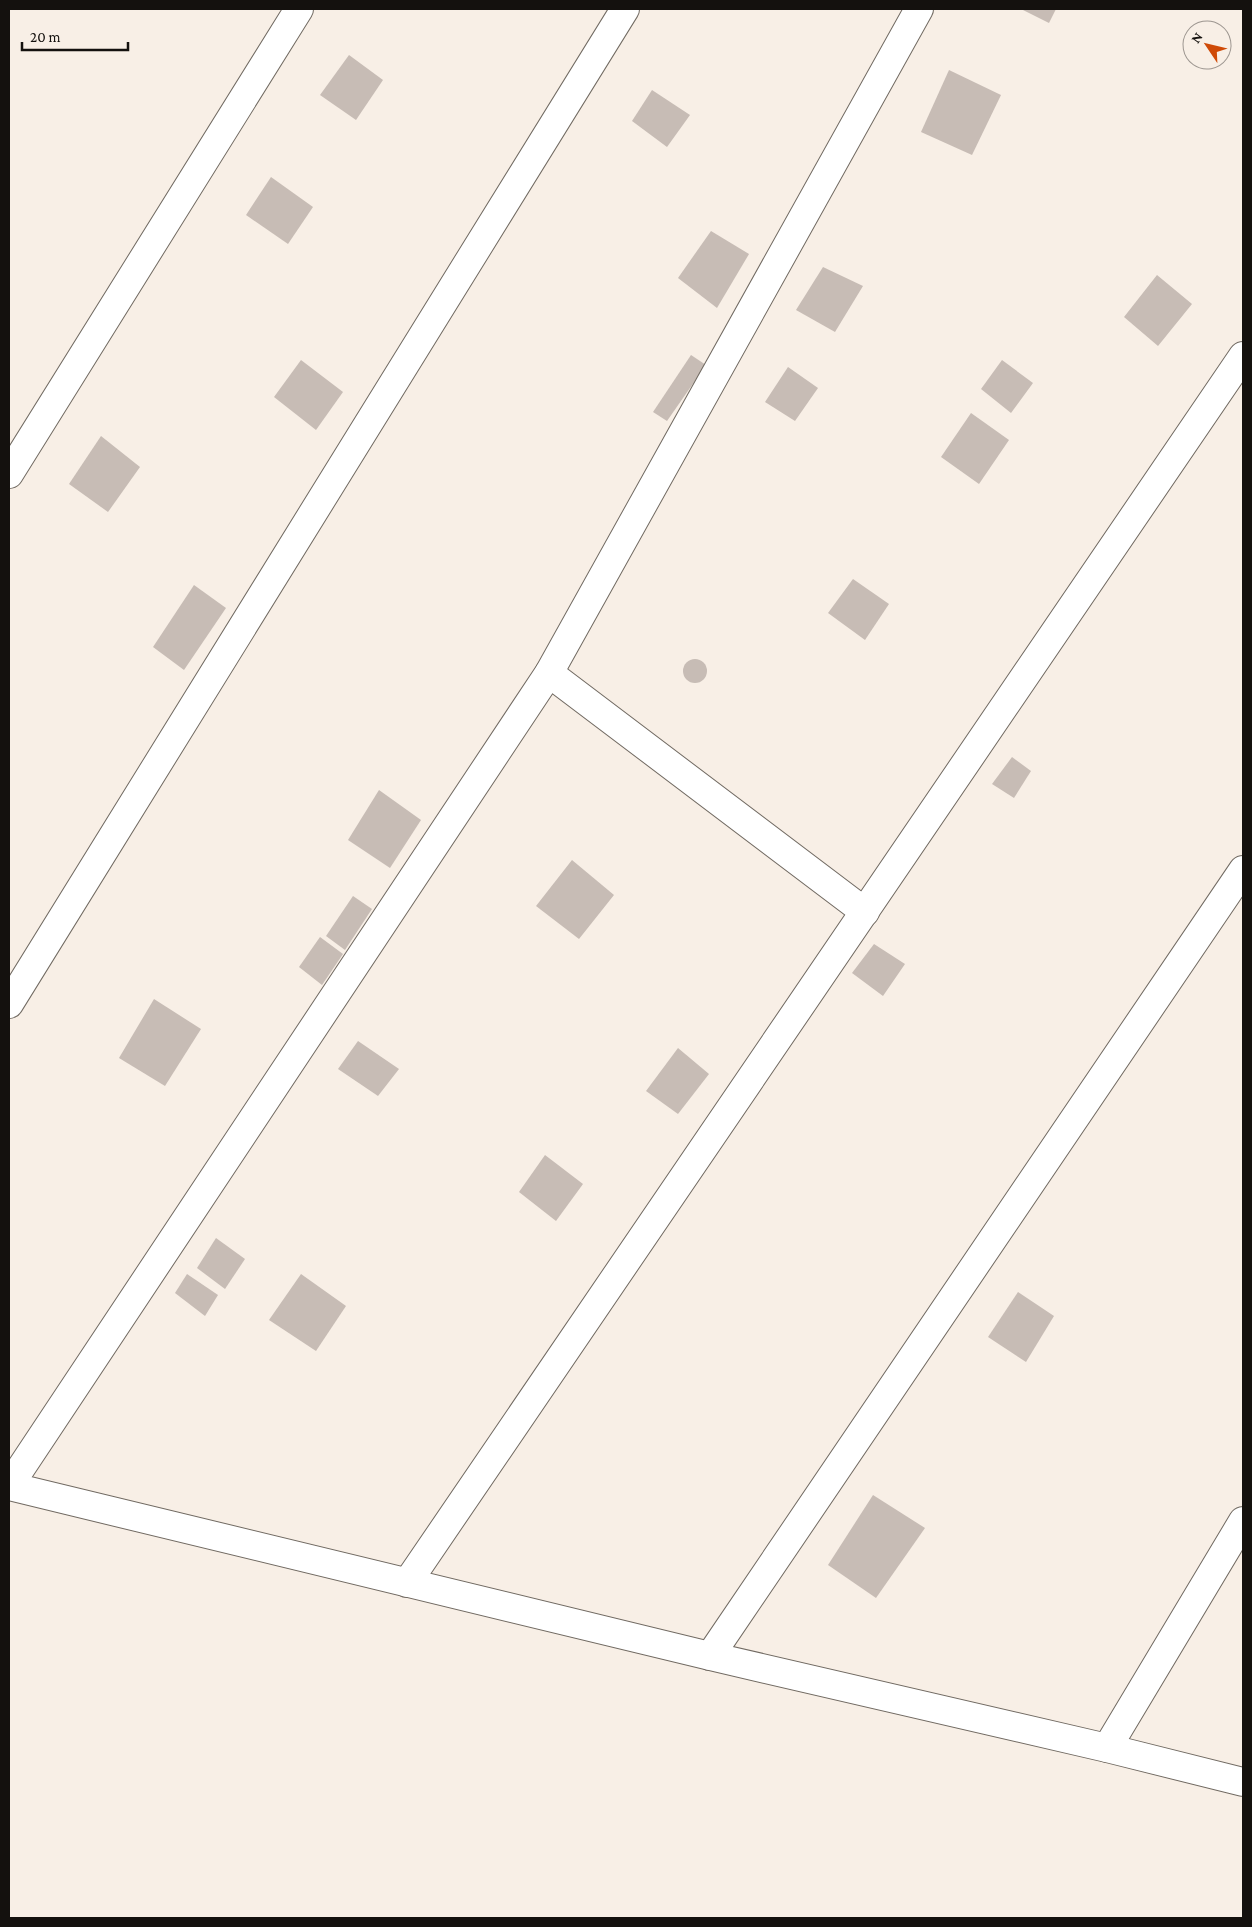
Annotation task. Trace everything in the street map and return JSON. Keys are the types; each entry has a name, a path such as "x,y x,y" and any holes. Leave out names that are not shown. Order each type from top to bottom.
{"street":[{"path":"9,474 299,9"},
{"path":"9,1004 625,9"},
{"path":"919,9 549,673 9,1486 710,1656 1107,1748 1243,1782"},
{"path":"407,1583 1243,356"},
{"path":"549,673 865,912"},
{"path":"710,1656 1243,870"},
{"path":"1107,1748 1243,1521"}],"building":[{"path":"1021,9 1056,9 1049,23"},
{"path":"349,55 383,80 356,120 320,95"},
{"path":"949,70 1001,95 972,155 921,132"},
{"path":"652,90 690,115 667,147 632,121"},
{"path":"271,177 313,207 288,244 246,215"},
{"path":"711,231 749,254 717,308 678,278"},
{"path":"823,267 863,286 835,332 796,310"},
{"path":"1157,275 1192,304 1158,346 1124,317"},
{"path":"691,355 706,365 667,421 653,412"},
{"path":"301,360 343,392 316,430 274,397"},
{"path":"1002,360 1033,383 1011,413 981,389"},
{"path":"788,367 818,388 795,421 765,402"},
{"path":"971,413 1009,440 979,484 941,457"},
{"path":"101,436 140,467 108,512 69,484"},
{"path":"853,579 889,604 865,640 828,613"},
{"path":"194,585 226,608 184,670 153,647"},
{"path":"695,659 703,663 707,671 703,679 695,683 687,679 683,671 687,663"},
{"path":"1012,757 1031,771 1014,798 992,784"},
{"path":"379,790 421,820 390,868 348,840"},
{"path":"572,860 614,895 579,939 536,906"},
{"path":"353,896 372,909 345,950 326,936"},
{"path":"320,937 343,954 322,985 299,967"},
{"path":"874,944 905,964 883,996 852,973"},
{"path":"154,999 201,1029 165,1086 119,1058"},
{"path":"358,1041 399,1069 378,1096 338,1069"},
{"path":"678,1048 709,1074 678,1114 646,1091"},
{"path":"545,1155 583,1184 556,1221 519,1192"},
{"path":"216,1238 245,1259 225,1289 197,1268"},
{"path":"187,1274 218,1295 205,1316 175,1293"},
{"path":"301,1274 346,1306 316,1351 269,1320"},
{"path":"1018,1292 1054,1316 1026,1362 988,1337"},
{"path":"873,1495 925,1528 876,1598 828,1565"}]}
